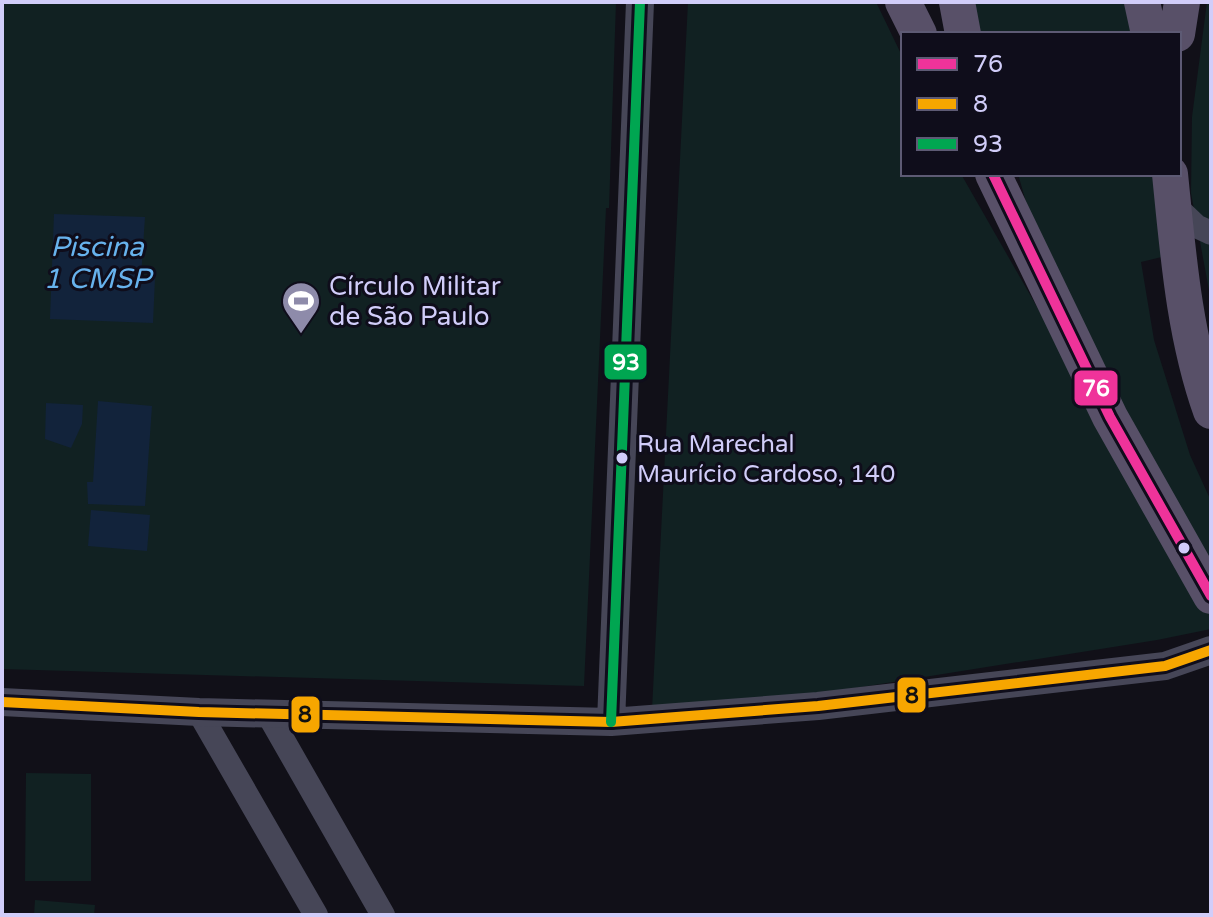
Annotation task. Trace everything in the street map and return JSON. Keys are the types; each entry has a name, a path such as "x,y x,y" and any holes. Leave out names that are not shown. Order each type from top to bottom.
{"main road":[{"path":"903,2 918,32"},
{"path":"957,2 963,32"},
{"path":"1142,2 1149,32"},
{"path":"1177,32 1182,2"},
{"path":"994,176 1110,417 1211,596"},
{"path":"1004,176 1014,214"},
{"path":"1171,189 1177,260 1191,336 1211,411"}],"street":[{"path":"611,722 640,2"},
{"path":"1171,189 1196,226 1211,233"},
{"path":"2,702 199,712 611,722 818,706 1165,666 1211,650"},
{"path":"199,712 316,915"},
{"path":"267,712 383,915"}],"shaded area":[{"name":"Círculo Militar de São Paulo","path":"2,2 616,2 609,208 606,208 584,686 2,669"},
{"path":"688,2 876,2 901,54 901,176 962,176 1211,612 1211,629 824,693 652,710"},
{"path":"969,2 1133,2 1140,32 975,32"},
{"path":"1207,2 1211,2 1211,301 1191,193 1192,117"},
{"path":"1019,176 1163,176 1170,255 1141,262 1154,340 1190,455 1211,501 1211,566 1123,416 1031,219"},
{"path":"26,773 91,774 91,881 25,881"},
{"path":"35,900 95,905 94,915 34,915"}],"water":[{"name":"Piscina 1 CMSP","path":"54,214 145,217 141,277 155,278 153,323 50,319"},
{"path":"98,401 152,406 145,506 88,504 87,482 93,482"},
{"path":"46,403 83,405 82,424 71,448 45,439"},
{"path":"91,510 150,515 147,551 88,546"}],"transit line":[{"name":"93","path":"611,722 640,2"},
{"name":"76","path":"994,176 1110,417 1211,596"},
{"name":"8","path":"2,702 199,712 611,722 818,706 1165,666 1211,650"}],"place":[{"name":"Círculo Militar de São Paulo","path":"301,335"},
{"name":"Rua Marechal Maurício Cardoso, 140","path":"622,458"}]}
